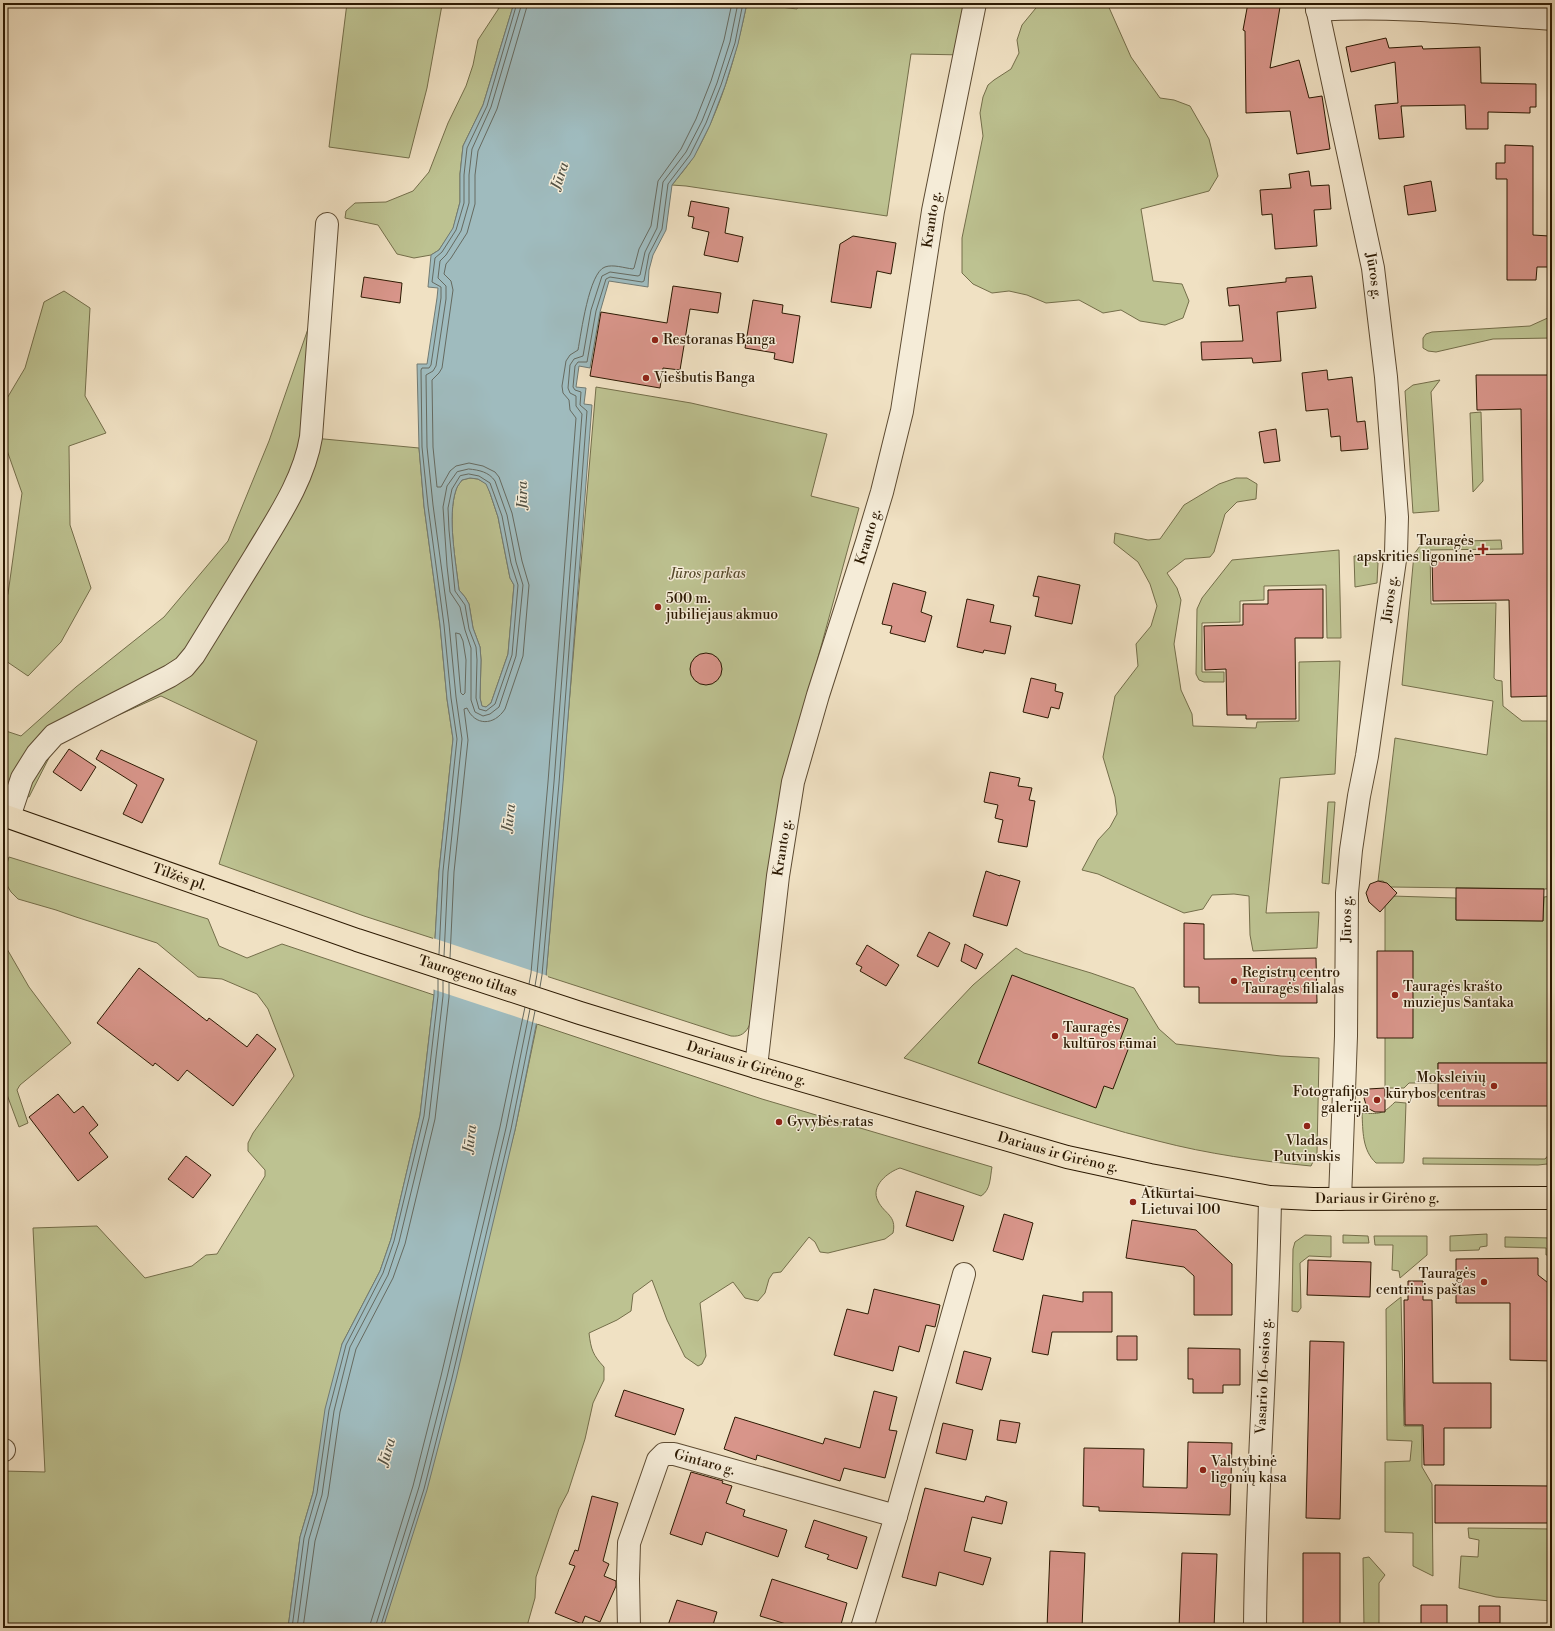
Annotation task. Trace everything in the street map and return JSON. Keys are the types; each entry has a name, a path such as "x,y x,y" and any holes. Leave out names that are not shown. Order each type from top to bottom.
{"highway":[{"name":"Tilžės pl.","path":"6,816 356,940"},
{"name":"Taurogeno tiltas","path":"356,940 580,1013"},
{"name":"Dariaus ir Girėno g.","path":"580,1013 756,1067 1067,1157 1150,1175 1270,1197 1340,1199 1552,1198"}],"street":[{"name":"Kranto g.","path":"756,1067 778,876 793,782 818,695 867,542 902,411 933,211 975,3"},
{"path":"1317,7 1385,8 1552,19"},
{"name":"Jūros g.","path":"1317,7 1373,268 1386,377 1397,517 1396,553 1350,857 1347,893 1346,1036 1340,1199"},
{"path":"6,816 22,778 37,754 54,735 170,676 184,667 194,655 272,527 289,496 308,455 311,437 327,224"},
{"name":"Vasario 16-osios g.","path":"1255,1628 1256,1544 1267,1322 1270,1197"},
{"path":"862,1628 896,1516 964,1274"},
{"name":"Gintaro g.","path":"629,1628 629,1543 658,1460 664,1454 674,1454 896,1516"}],"green space":[{"path":"347,3 432,3 442,5 427,88 409,158 329,147"},
{"path":"474,3 514,3 483,105 463,146 460,174 460,202 453,229 439,250 431,255 414,258 397,254 378,225 345,218 346,211 355,203 386,202 413,191 429,172 448,123 466,86 473,65 478,40 499,8"},
{"path":"747,3 797,9 799,3 974,3 965,55 911,54 887,216 672,185 694,156 704,138 720,101 733,62"},
{"path":"1040,3 1107,3 1131,57 1160,98 1174,100 1190,106 1209,139 1218,176 1209,191 1141,209 1153,281 1182,284 1189,301 1183,318 1165,325 1140,321 1121,310 1103,313 1079,300 1046,303 1027,295 1009,291 992,293 973,284 962,273 962,238 983,136 980,113 983,97 988,85 1011,69 1019,53 1017,40 1022,25"},
{"path":"64,291 90,308 85,396 106,433 69,446 70,525 91,588 61,642 28,676 3,659 3,604 8,594 22,493 3,439 3,405 25,368 44,302"},
{"path":"1552,316 1552,338 1493,339 1436,352 1428,351 1423,348 1423,338 1426,334 1432,332 1530,326"},
{"path":"309,326 303,437 419,448 424,506 453,739 439,871 435,939 364,916 219,864 257,741 161,696 65,739 53,750 29,797 3,789 3,730 21,736 76,687 164,617 228,541 269,441"},
{"path":"1440,380 1431,392 1439,511 1413,513 1405,391 1413,385"},
{"name":"Jūros parkas","path":"596,387 691,403 827,434 811,496 859,508 779,800 750,1024 745,1032 738,1036 731,1036 546,976"},
{"path":"1481,412 1483,481 1473,492 1470,413"},
{"path":"470,478 478,479 487,484 498,517 510,578 514,585 508,654 491,703 486,707 482,707 480,698 480,647 473,628 469,604 459,590 452,526 453,501 456,490 462,480"},
{"path":"1236,478 1247,478 1257,484 1256,499 1237,502 1225,514 1214,552 1210,557 1185,559 1167,573 1177,588 1181,600 1174,644 1181,690 1192,714 1193,726 1256,728 1257,722 1299,721 1299,662 1340,661 1335,774 1280,778 1266,913 1319,912 1317,948 1253,951 1250,935 1249,896 1234,894 1212,895 1203,909 1184,913 1098,874 1082,870 1098,840 1110,827 1117,814 1115,797 1103,757 1115,696 1138,666 1136,644 1151,626 1157,606 1150,584 1138,562 1114,543 1115,533 1148,540 1160,539 1184,505 1219,484"},
{"path":"1501,540 1502,549 1430,550 1431,604 1496,603 1494,678 1502,681 1503,706 1522,721 1552,721 1552,889 1390,887 1383,881 1378,881 1395,738 1487,755 1493,701 1402,685 1414,554 1420,546 1430,542"},
{"path":"1339,550 1341,638 1327,638 1326,585 1264,586 1264,600 1240,601 1240,622 1202,623 1202,672 1224,672 1224,682 1204,682 1199,680 1196,674 1197,609 1202,598 1232,560"},
{"path":"1367,555 1378,563 1377,583 1355,587 1354,556"},
{"path":"1328,802 1335,802 1329,884 1322,883"},
{"path":"9,857 208,919 219,946 247,958 282,944 434,995 420,1115 391,1239 380,1271 342,1344 313,1493 300,1537 288,1628 3,1628 3,1471 45,1472 33,1228 97,1226 145,1278 192,1266 206,1255 217,1254 265,1176 265,1170 248,1151 248,1143 253,1133 294,1076 268,1009 257,994 222,979 198,977 157,943 18,899 11,892 5,882 4,873"},
{"path":"1392,896 1456,898 1456,920 1543,921 1544,897 1552,896 1552,1089 1551,1063 1438,1063 1438,1083 1409,1083 1404,1088 1385,1088 1385,905 1390,901"},
{"path":"3,942 29,987 71,1043 20,1085 17,1090 28,1123 19,1127 6,1092 3,1090"},
{"path":"1016,948 1024,953 1091,973 1134,988 1159,1029 1176,1044 1281,1056 1319,1058 1317,1153 1311,1166 1215,1153 1177,1146 1126,1133 1030,1102 904,1058 973,985"},
{"path":"537,1024 762,1099 992,1167 990,1183 987,1190 981,1196 900,1168 890,1173 878,1185 876,1195 878,1201 892,1218 894,1227 893,1233 885,1239 828,1253 820,1252 815,1242 809,1237 781,1272 773,1273 769,1279 765,1293 758,1301 745,1298 733,1282 700,1303 706,1356 702,1364 698,1366 685,1357 667,1320 652,1280 633,1294 631,1311 617,1320 589,1333 593,1352 604,1367 604,1380 593,1403 585,1439 568,1492 559,1509 536,1577 535,1598 527,1626 524,1628 383,1628 515,1130"},
{"path":"1395,1102 1406,1103 1404,1161 1403,1163 1376,1163 1371,1158 1364,1140 1362,1113 1380,1113"},
{"path":"1552,1151 1552,1160 1547,1164 1538,1165 1423,1164 1423,1158 1545,1159"},
{"path":"1487,1234 1487,1246 1480,1247 1479,1250 1450,1251 1450,1236"},
{"path":"1305,1235 1331,1236 1331,1257 1309,1256 1300,1263 1301,1308 1298,1312 1292,1311 1293,1249 1295,1242"},
{"path":"1343,1235 1368,1236 1369,1243 1343,1243"},
{"path":"1374,1236 1427,1236 1427,1255 1400,1278 1399,1271 1392,1270 1393,1245 1375,1245"},
{"path":"1505,1237 1552,1238 1552,1255 1546,1255 1546,1248 1505,1247"},
{"path":"1401,1297 1404,1426 1422,1426 1422,1467 1432,1484 1433,1576 1413,1566 1413,1533 1385,1532 1385,1462 1410,1461 1412,1441 1387,1440 1386,1309"},
{"path":"1468,1528 1552,1529 1552,1601 1496,1597 1459,1588 1461,1556 1478,1557 1479,1540 1469,1538"},
{"path":"1369,1557 1385,1575 1379,1583 1379,1628 1364,1628 1363,1558"}],"water":[{"name":"Jūra","path":"514,3 747,3 738,44 725,86 710,125 694,157 672,185 666,230 653,255 649,270 648,287 609,281 600,312 590,368 579,366 576,387 586,388 584,404 592,405 563,783 546,976 515,1130 456,1379 427,1490 383,1628 288,1628 300,1537 313,1493 325,1409 342,1344 380,1271 391,1239 420,1115 434,995 435,939 439,871 453,739 424,506 419,448 417,364 427,364 437,298 438,288 428,287 431,255 439,250 453,228 460,202 460,174 463,146 483,105","holes":["470,478 478,479 486,484 490,493 498,517 510,578 514,585 508,654 491,703 486,707 482,706 480,698 480,647 473,628 469,604 459,590 452,526 453,501 457,487 462,480"]}],"pier":[{"path":"433,938 548,976 538,1024 432,989"}],"building":[{"path":"1248,3 1280,7 1270,68 1299,60 1309,98 1322,96 1330,149 1297,154 1290,111 1246,113 1245,31 1243,30"},
{"path":"1386,38 1389,48 1422,46 1423,49 1480,47 1481,83 1536,84 1536,107 1530,107 1530,113 1488,112 1488,129 1466,129 1465,105 1401,106 1404,137 1379,139 1375,105 1398,103 1395,62 1351,72 1346,47"},
{"path":"1505,145 1533,146 1533,235 1549,236 1549,267 1537,267 1536,280 1507,280 1507,179 1496,179 1496,163 1505,163"},
{"path":"1309,171 1311,186 1329,185 1331,209 1314,210 1317,246 1275,249 1272,214 1262,215 1260,190 1291,188 1289,174"},
{"path":"1431,181 1436,211 1408,215 1404,186"},
{"path":"691,201 729,208 725,233 743,237 738,262 704,255 709,232 692,228 694,217 688,216"},
{"path":"853,236 896,243 891,274 877,271 871,308 831,302 840,244"},
{"path":"1312,276 1316,308 1277,312 1281,361 1253,363 1252,358 1202,360 1201,342 1243,341 1239,305 1229,306 1227,288 1286,282 1286,278"},
{"path":"364,277 402,283 400,303 361,297"},
{"path":"673,286 721,293 718,313 690,309 680,370 663,368 660,388 590,376 601,312 667,323"},
{"path":"753,300 783,305 782,313 800,316 793,363 774,359 775,353 745,348"},
{"path":"1327,370 1328,380 1352,377 1357,422 1365,421 1368,449 1341,451 1340,436 1331,437 1328,409 1306,411 1302,373"},
{"path":"1476,375 1552,375 1552,696 1511,697 1509,600 1433,601 1432,555 1523,554 1521,409 1477,410"},
{"path":"1276,429 1280,461 1264,463 1259,432"},
{"path":"1038,576 1080,585 1072,624 1035,616 1039,597 1033,596"},
{"path":"893,583 926,592 921,612 932,616 925,642 890,633 892,626 882,624"},
{"path":"1323,589 1323,638 1295,638 1296,719 1246,719 1246,715 1227,715 1226,669 1205,670 1204,626 1243,625 1243,604 1268,604 1268,590"},
{"path":"967,599 994,605 990,622 1011,626 1005,654 984,650 983,653 957,647"},
{"path":"706,653 715,656 719,660 722,669 719,678 715,682 706,685 697,682 693,678 690,669 693,660 697,656"},
{"path":"1031,678 1056,684 1055,691 1063,693 1059,709 1051,707 1048,718 1023,712"},
{"path":"69,749 96,767 81,791 53,772"},
{"path":"101,750 164,779 142,823 123,814 137,785 96,759"},
{"path":"990,772 1020,778 1018,786 1032,788 1029,800 1035,801 1027,847 998,842 1003,820 995,818 998,805 984,802"},
{"path":"986,871 1020,881 1007,926 973,916"},
{"path":"1378,881 1387,883 1397,893 1380,912 1369,902 1366,893 1370,884"},
{"path":"1456,888 1544,889 1543,921 1456,920"},
{"path":"1184,923 1204,924 1204,959 1316,958 1317,1003 1199,1003 1199,987 1184,987"},
{"path":"929,932 950,943 938,967 917,956"},
{"path":"965,944 983,954 976,969 961,961"},
{"path":"867,945 899,965 886,986 860,971 862,967 856,964"},
{"name":"Tauragės krašto muziejus Santaka","path":"1377,951 1413,951 1413,1038 1377,1038"},
{"path":"139,968 207,1021 209,1018 247,1047 257,1034 276,1049 233,1106 187,1070 178,1081 155,1063 153,1066 97,1023"},
{"name":"Tauragės kultūros rūmai","path":"1012,975 1128,1019 1119,1043 1129,1047 1113,1089 1104,1086 1096,1108 978,1063"},
{"name":"Moksleivių kūrybos centras","path":"1438,1063 1551,1063 1551,1106 1438,1106"},
{"name":"Fotografijos galerija","path":"1385,1088 1385,1112 1375,1112 1367,1108 1364,1098 1368,1089"},
{"path":"58,1094 74,1113 83,1106 98,1125 89,1133 108,1157 78,1181 29,1117"},
{"path":"186,1156 211,1175 193,1198 168,1179"},
{"path":"916,1191 964,1206 953,1241 906,1226"},
{"path":"1004,1214 1033,1223 1023,1260 993,1251"},
{"path":"1132,1220 1196,1230 1232,1264 1232,1315 1194,1315 1194,1276 1184,1267 1126,1258"},
{"path":"1538,1258 1538,1275 1552,1286 1552,1361 1510,1360 1510,1303 1456,1303 1456,1259"},
{"path":"1308,1260 1371,1262 1370,1297 1307,1295"},
{"path":"1408,1281 1423,1281 1423,1300 1432,1300 1433,1383 1491,1383 1491,1428 1444,1428 1444,1465 1424,1465 1423,1425 1405,1425 1404,1300 1408,1300"},
{"path":"874,1289 940,1305 935,1327 926,1325 919,1352 899,1346 893,1371 834,1355 847,1309 868,1314"},
{"path":"1083,1292 1112,1292 1112,1332 1052,1332 1048,1355 1032,1352 1043,1295 1083,1302"},
{"path":"1117,1336 1137,1336 1137,1360 1117,1360"},
{"path":"1310,1341 1344,1342 1340,1519 1306,1518"},
{"path":"1188,1348 1240,1349 1240,1385 1223,1385 1223,1393 1193,1393 1193,1379 1188,1379"},
{"path":"964,1351 991,1358 982,1390 956,1383"},
{"path":"624,1390 684,1409 675,1435 615,1416"},
{"path":"874,1391 897,1397 889,1430 897,1431 885,1478 844,1468 840,1481 757,1455 756,1460 724,1449 735,1417 823,1444 825,1438 860,1448"},
{"path":"1000,1420 1020,1423 1016,1443 997,1440"},
{"path":"943,1423 973,1430 966,1460 936,1453"},
{"path":"1188,1442 1232,1443 1230,1515 1099,1511 1099,1507 1083,1506 1084,1448 1144,1449 1143,1487 1187,1488"},
{"path":"691,1472 723,1481 722,1483 732,1486 726,1503 745,1510 743,1516 787,1530 778,1557 706,1532 702,1545 670,1534"},
{"path":"1435,1485 1551,1486 1551,1523 1435,1523"},
{"path":"925,1488 984,1502 986,1496 1007,1502 1002,1524 972,1517 964,1551 991,1558 983,1585 939,1572 936,1586 902,1577"},
{"path":"592,1496 618,1503 603,1561 609,1564 604,1576 616,1581 616,1586 600,1622 585,1616 582,1624 555,1613 575,1566 569,1564 575,1550 578,1551"},
{"path":"814,1520 867,1537 857,1569 827,1559 829,1555 805,1547"},
{"path":"1050,1551 1085,1553 1082,1628 1047,1628"},
{"path":"1182,1553 1217,1554 1214,1628 1179,1628"},
{"path":"1303,1553 1340,1553 1340,1628 1303,1628"},
{"path":"772,1579 847,1603 840,1628 799,1628 760,1616"},
{"path":"677,1600 717,1612 712,1628 667,1628"},
{"path":"1421,1605 1447,1605 1447,1628 1421,1628"},
{"path":"1479,1606 1500,1606 1500,1623 1479,1623"}],"place":[{"name":"Restoranas Banga","path":"655,340"},
{"name":"Viešbutis Banga","path":"646,378"},
{"name":"Tauragės apskrities ligoninė","path":"1483,549"},
{"name":"500 m. jubiliejaus akmuo","path":"658,607"},
{"name":"Registrų centro Tauragės filialas","path":"1234,981"},
{"name":"Tauragės krašto muziejus Santaka","path":"1395,995"},
{"name":"Tauragės kultūros rūmai","path":"1055,1036"},
{"name":"Moksleivių kūrybos centras","path":"1494,1086"},
{"name":"Fotografijos galerija","path":"1377,1100"},
{"name":"Gyvybės ratas","path":"779,1122"},
{"name":"Vladas Putvinskis","path":"1307,1126"},
{"name":"Atkurtai Lietuvai 100","path":"1133,1202"},
{"name":"Tauragės centrinis paštas","path":"1484,1282"},
{"name":"Valstybinė ligonių kasa","path":"1203,1470"}]}
